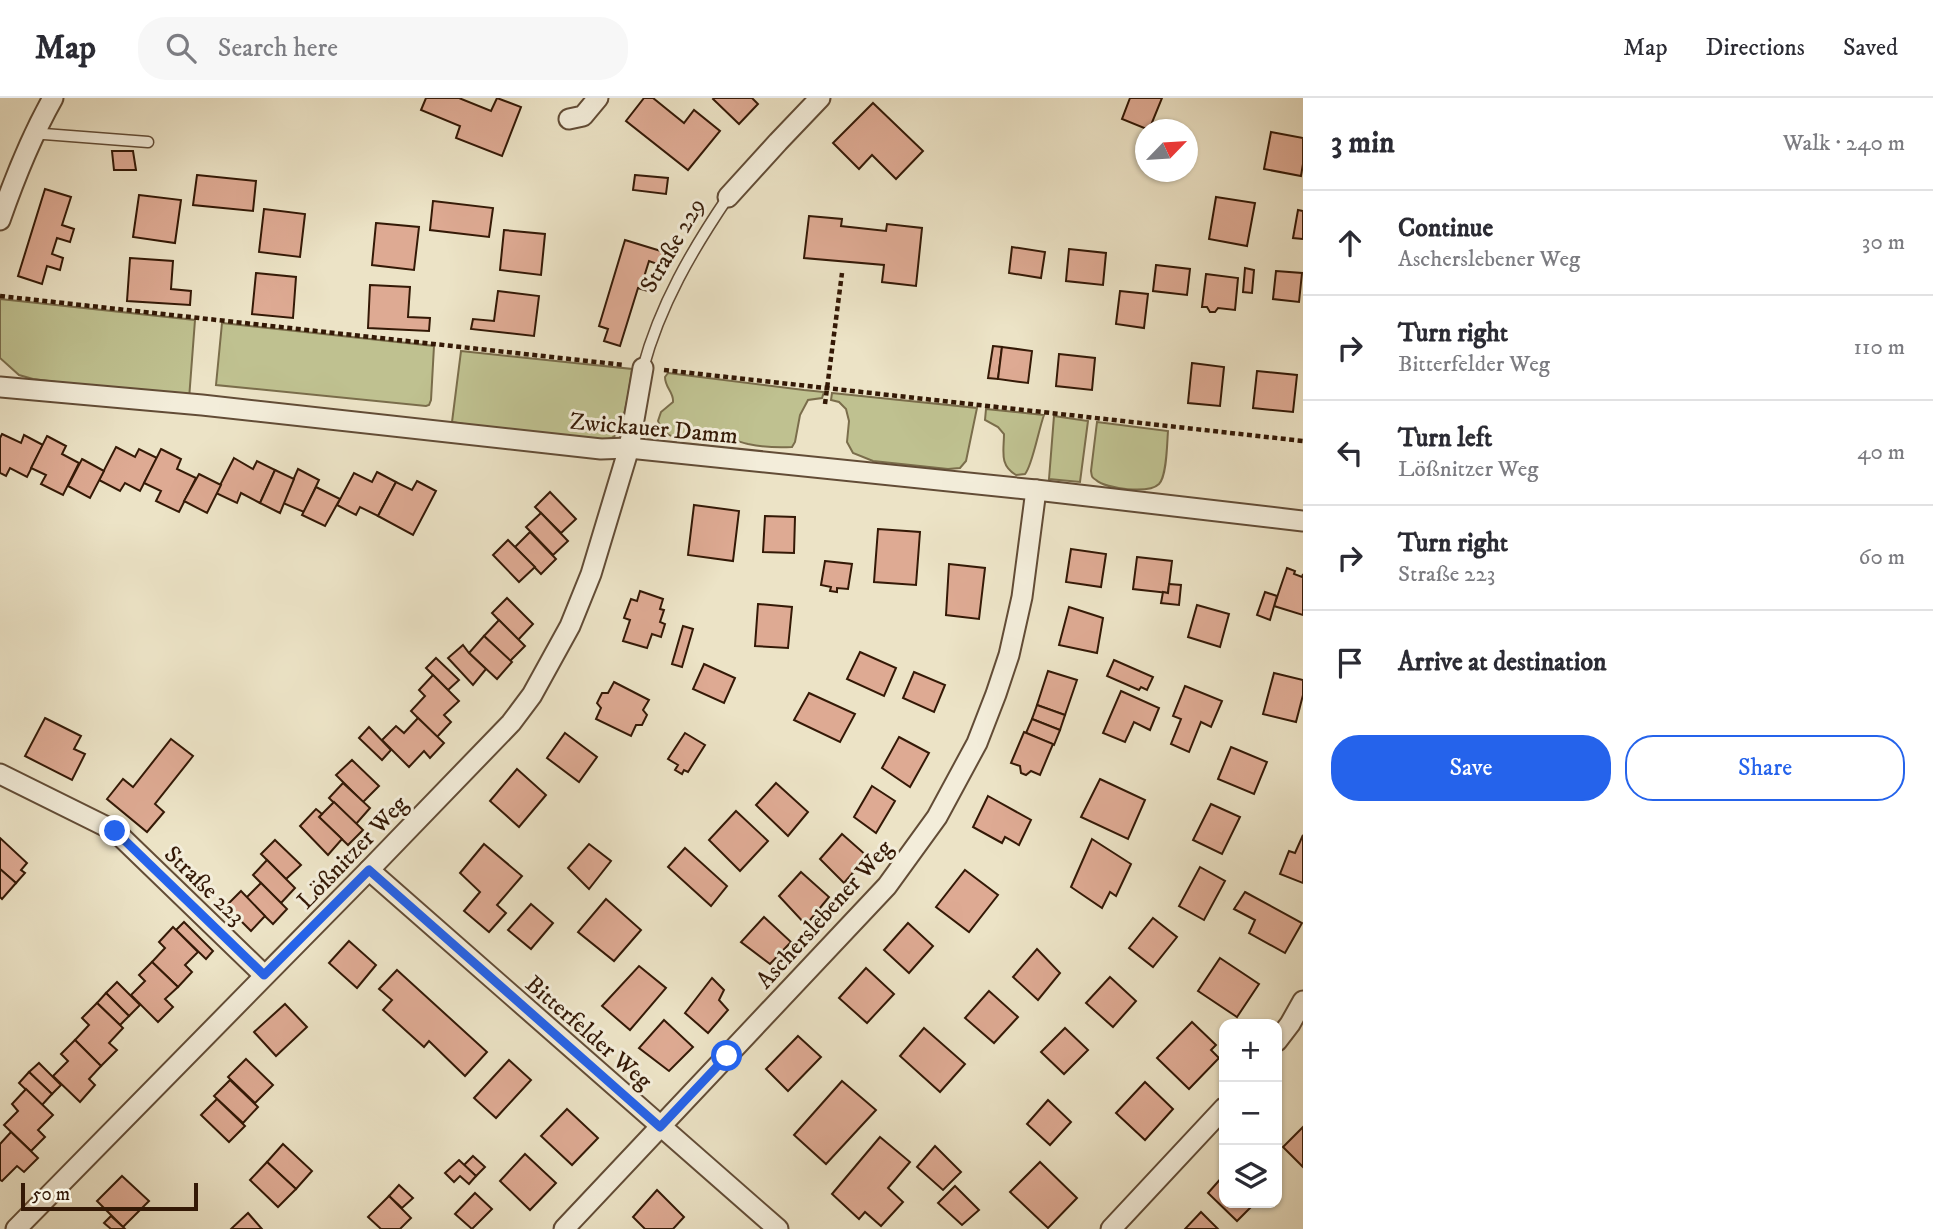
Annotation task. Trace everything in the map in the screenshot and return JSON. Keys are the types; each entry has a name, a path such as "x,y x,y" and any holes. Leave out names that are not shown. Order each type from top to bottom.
{"street":[{"path":"0,220 34,131 53,98"},
{"path":"569,119 583,116 598,98"},
{"name":"Straße 229","path":"729,197 820,98"},
{"name":"Straße 229","path":"629,448 643,368"},
{"name":"Zwickauer Damm","path":"0,387 202,405 601,449 629,448 1303,521"},
{"name":"Lößnitzer Weg","path":"16,1229 511,723 532,695 570,626 591,574 629,448"},
{"name":"Ascherslebener Weg","path":"564,1229 887,886 937,817 977,743 1009,655 1022,597 1036,490"},
{"name":"Straße 223","path":"0,774 115,831 264,975"},
{"name":"Bitterfelder Weg","path":"369,870 778,1229"},
{"path":"1282,1034 1303,1001"},
{"path":"1111,1229 1219,1113"}],"lane":[{"path":"34,131 148,142"},
{"name":"Straße 229","path":"643,368 651,338 668,296 729,197"}],"path":[{"path":"825,404 842,273"}],"green space":[{"path":"0,299 195,320 189,399 19,375 0,358"},
{"path":"222,323 434,346 431,400 426,406 216,385"},
{"path":"461,351 632,369 626,406 617,434 606,440 595,440 504,431 452,422"},
{"path":"668,373 824,392 822,398 808,400 800,415 792,447 759,446 709,435 684,440 668,434 658,421 661,412 673,402 665,381"},
{"path":"832,393 977,408 966,461 960,468 948,469 873,461 853,453 847,442 849,421 846,409 839,402 831,400"},
{"path":"986,409 1044,415 1025,474 1016,475 1007,467 1004,434 985,420"},
{"path":"1054,416 1088,421 1080,482 1049,479"},
{"path":"1097,422 1168,431 1165,467 1159,484 1146,489 1128,489 1109,486 1093,478 1091,471"}],"building":[{"path":"426,98 459,98 491,111 497,98 521,107 502,156 456,138 460,126 421,110"},
{"path":"644,98 653,98 684,123 694,110 720,131 688,170 626,121"},
{"path":"714,98 752,98 758,104 739,124"},
{"path":"1130,98 1162,98 1153,119 1135,119 1135,124 1122,119"},
{"path":"873,103 923,151 896,179 872,155 859,169 833,143"},
{"path":"1271,132 1303,138 1301,176 1264,169"},
{"path":"112,151 133,151 136,170 114,170"},
{"path":"197,175 256,181 253,211 193,205"},
{"path":"635,175 668,178 666,194 633,190"},
{"path":"45,189 71,197 62,225 74,229 70,242 57,238 52,254 63,258 60,270 47,266 42,284 18,276"},
{"path":"139,195 181,200 175,243 133,237"},
{"path":"1216,197 1255,203 1247,246 1209,239"},
{"path":"433,201 493,208 489,237 430,230"},
{"path":"264,209 305,214 300,257 259,252"},
{"path":"1298,210 1303,211 1303,239 1293,238"},
{"path":"809,216 842,219 841,226 886,231 887,224 922,228 916,286 882,282 884,265 804,258"},
{"path":"376,223 419,227 414,270 372,265"},
{"path":"504,230 545,234 541,275 500,270"},
{"path":"625,240 664,252 660,265 649,261 644,277 655,280 651,292 638,288 620,346 604,341 608,329 599,326"},
{"path":"1012,247 1045,252 1041,278 1009,273"},
{"path":"1069,249 1106,253 1103,285 1066,281"},
{"path":"130,258 173,261 171,289 191,291 190,305 127,301"},
{"path":"1156,265 1190,269 1187,295 1153,291"},
{"path":"1245,268 1254,270 1252,293 1243,292"},
{"path":"1276,271 1302,273 1299,302 1273,299"},
{"path":"256,273 296,277 293,318 252,314"},
{"path":"1206,274 1238,278 1235,310 1218,308 1215,312 1210,312 1207,307 1202,307"},
{"path":"370,285 410,287 408,317 430,318 429,331 368,328"},
{"path":"498,291 539,296 534,336 471,329 473,319 494,321"},
{"path":"1120,291 1148,294 1144,328 1116,324"},
{"path":"993,346 1002,347 998,379 988,378"},
{"path":"1002,347 1032,351 1028,383 998,379"},
{"path":"1059,354 1095,358 1092,390 1056,386"},
{"path":"1192,363 1224,367 1220,406 1188,403"},
{"path":"1257,371 1297,375 1293,412 1253,408"},
{"path":"2,434 21,443 24,435 43,445 27,477 10,468 6,476 0,473"},
{"path":"47,436 66,446 62,454 79,463 63,495 41,484 46,475 31,468"},
{"path":"116,447 135,457 139,449 157,458 140,491 125,483 120,491 99,480"},
{"path":"161,449 181,459 177,469 196,478 179,512 156,501 161,491 144,483"},
{"path":"234,458 253,469 257,461 275,470 260,503 241,493 237,503 216,493"},
{"path":"82,459 104,471 90,498 68,486"},
{"path":"298,469 319,480 304,512 283,503"},
{"path":"275,470 294,479 280,513 260,503"},
{"path":"377,472 396,482 378,516 360,507 356,515 337,505 354,473 372,482"},
{"path":"199,474 221,485 207,513 184,501"},
{"path":"417,481 436,491 413,535 378,516 396,482 412,490"},
{"path":"316,487 340,499 325,526 302,515"},
{"path":"550,492 576,519 561,533 535,507"},
{"path":"694,505 739,511 733,561 688,555"},
{"path":"541,513 568,541 553,555 526,527"},
{"path":"765,516 795,517 794,553 763,552"},
{"path":"878,529 920,532 916,585 874,582"},
{"path":"530,532 556,559 541,574 515,547"},
{"path":"508,540 535,567 519,582 493,555"},
{"path":"1071,549 1106,554 1101,587 1066,582"},
{"path":"1137,557 1172,561 1168,593 1133,589"},
{"path":"825,561 852,564 848,589 837,588 837,592 830,591 831,587 821,585"},
{"path":"949,564 985,568 979,619 946,615"},
{"path":"1287,568 1302,577 1303,574 1303,615 1274,606"},
{"path":"1169,584 1181,585 1179,605 1161,603 1163,592 1168,593"},
{"path":"640,591 663,599 660,609 664,610 660,622 665,624 661,637 652,634 647,648 623,641 630,620 624,618 631,599 637,601"},
{"path":"1265,592 1277,596 1270,620 1257,615"},
{"path":"507,598 533,624 518,640 492,613"},
{"path":"758,604 792,607 788,648 755,646"},
{"path":"1197,605 1229,614 1220,647 1188,637"},
{"path":"1069,607 1103,618 1097,653 1059,645"},
{"path":"499,620 525,646 510,661 484,636"},
{"path":"683,626 693,629 682,667 672,664"},
{"path":"484,636 512,662 497,679 469,653"},
{"path":"463,645 486,669 473,685 448,658"},
{"path":"860,652 896,668 884,696 847,679"},
{"path":"436,658 459,680 448,690 426,668"},
{"path":"1114,660 1153,677 1147,690 1141,687 1139,690 1107,676"},
{"path":"704,664 735,678 724,703 693,689"},
{"path":"1048,671 1077,680 1065,715 1037,705"},
{"path":"914,672 945,685 934,712 903,698"},
{"path":"1274,673 1303,680 1303,695 1296,722 1263,714"},
{"path":"433,675 459,701 444,715 451,722 437,737 411,711 425,696 419,690"},
{"path":"614,682 649,700 643,710 647,715 642,725 636,725 631,736 596,719 601,708 597,703 602,693 608,693"},
{"path":"1185,686 1222,701 1211,727 1201,722 1189,752 1171,744 1181,719 1173,716"},
{"path":"1121,691 1159,708 1150,730 1134,722 1125,742 1103,733"},
{"path":"809,693 855,714 840,742 794,720"},
{"path":"1037,705 1065,715 1060,730 1032,719"},
{"path":"45,718 81,736 74,749 85,754 72,780 25,756"},
{"path":"418,718 444,743 430,758 424,751 409,767 382,740 396,726 404,733"},
{"path":"1032,719 1060,730 1054,745 1026,733"},
{"path":"369,727 391,750 382,760 359,738"},
{"path":"1024,732 1053,744 1040,775 1031,771 1026,775 1021,773 1020,766 1011,763"},
{"path":"565,733 597,757 579,782 547,758"},
{"path":"685,733 705,745 688,772 684,770 682,774 675,770 678,765 668,759"},
{"path":"899,737 929,753 910,787 882,768"},
{"path":"171,739 193,756 155,804 164,812 147,832 107,799 123,779 133,787"},
{"path":"1231,747 1267,762 1254,794 1218,779"},
{"path":"352,760 379,786 363,802 336,775"},
{"path":"517,769 546,795 519,827 490,801"},
{"path":"1100,779 1145,800 1128,839 1081,817"},
{"path":"343,783 370,808 356,824 329,798"},
{"path":"776,783 808,812 788,836 756,805"},
{"path":"872,786 895,801 876,833 854,817"},
{"path":"988,796 1031,820 1019,845 1005,837 1002,843 973,827"},
{"path":"334,802 363,830 348,845 319,817"},
{"path":"1211,804 1240,817 1222,854 1193,840"},
{"path":"316,809 322,814 319,817 342,839 328,855 300,826"},
{"path":"736,811 768,841 740,871 709,840"},
{"path":"842,834 867,856 844,883 820,859"},
{"path":"1303,835 1303,883 1280,874 1289,851 1295,853"},
{"path":"0,838 27,863 21,870 25,873 16,883 0,869"},
{"path":"1092,839 1131,864 1116,896 1110,892 1102,908 1071,887"},
{"path":"275,840 301,865 286,879 261,854"},
{"path":"484,844 522,876 497,905 506,913 489,932 464,911 480,892 460,873"},
{"path":"589,844 611,861 589,889 568,868"},
{"path":"685,848 727,886 711,906 668,867"},
{"path":"267,860 295,888 281,903 253,875"},
{"path":"1200,867 1225,881 1204,920 1179,906"},
{"path":"0,869 16,883 2,899 0,897"},
{"path":"965,870 998,895 969,932 936,907"},
{"path":"801,872 829,897 806,925 779,896"},
{"path":"261,883 287,909 273,924 246,898"},
{"path":"241,891 265,916 251,931 226,906"},
{"path":"1245,892 1302,923 1285,953 1249,933 1255,920 1234,909"},
{"path":"606,899 641,930 614,961 578,932"},
{"path":"531,904 553,923 531,949 508,930"},
{"path":"764,917 791,942 770,964 741,942"},
{"path":"1153,918 1177,937 1153,967 1129,948"},
{"path":"184,922 213,951 206,959 176,930"},
{"path":"908,923 933,946 909,973 884,950"},
{"path":"173,927 198,952 185,965 192,972 178,987 152,962 165,948 159,942"},
{"path":"349,941 376,965 357,988 329,963"},
{"path":"1037,949 1060,973 1038,1000 1013,977"},
{"path":"1220,958 1259,984 1237,1017 1198,991"},
{"path":"152,962 178,987 165,999 173,1007 158,1022 131,995 145,981 139,975"},
{"path":"639,966 666,988 630,1030 602,1006"},
{"path":"866,968 894,994 867,1023 839,998"},
{"path":"397,970 487,1052 465,1076 429,1041 424,1047 383,1010 392,1000 379,989"},
{"path":"1110,977 1136,1001 1113,1027 1086,1003"},
{"path":"712,978 724,990 719,1000 728,1010 708,1033 685,1013"},
{"path":"117,982 140,1005 129,1016 106,993"},
{"path":"989,991 1018,1017 994,1043 965,1018"},
{"path":"106,993 129,1016 120,1025 97,1003"},
{"path":"97,1003 123,1028 109,1043 117,1050 101,1066 75,1040 89,1025 82,1018"},
{"path":"285,1004 307,1027 276,1056 254,1032"},
{"path":"664,1020 693,1047 669,1071 639,1048"},
{"path":"1192,1022 1216,1045 1211,1050 1219,1058 1189,1089 1157,1058"},
{"path":"924,1028 965,1064 940,1092 900,1056"},
{"path":"1065,1028 1088,1050 1064,1074 1041,1052"},
{"path":"798,1036 821,1057 788,1091 766,1069"},
{"path":"75,1040 101,1066 89,1079 95,1085 80,1102 53,1076 68,1061 61,1054"},
{"path":"246,1059 273,1085 255,1103 228,1077"},
{"path":"509,1060 531,1080 496,1118 474,1098"},
{"path":"39,1063 61,1085 52,1094 29,1072"},
{"path":"29,1072 52,1094 42,1105 19,1083"},
{"path":"230,1080 258,1107 243,1123 214,1096"},
{"path":"842,1081 876,1110 826,1164 794,1135"},
{"path":"1145,1082 1173,1109 1145,1140 1116,1113"},
{"path":"26,1089 53,1115 38,1130 45,1137 31,1151 4,1125 18,1111 12,1104"},
{"path":"217,1099 245,1126 229,1142 201,1115"},
{"path":"1048,1100 1071,1122 1050,1145 1027,1124"},
{"path":"567,1109 598,1138 572,1165 541,1136"},
{"path":"1303,1127 1303,1167 1283,1147"},
{"path":"11,1132 38,1158 24,1172 17,1166 2,1181 0,1144"},
{"path":"880,1137 910,1162 888,1188 903,1202 881,1226 865,1212 859,1219 832,1194"},
{"path":"283,1144 312,1171 296,1189 267,1162"},
{"path":"935,1146 961,1172 943,1190 917,1167"},
{"path":"525,1154 556,1183 530,1210 500,1181"},
{"path":"473,1156 485,1167 476,1176 464,1165"},
{"path":"459,1160 476,1176 469,1184 460,1176 454,1182 445,1173"},
{"path":"267,1162 296,1189 278,1207 250,1180"},
{"path":"1040,1162 1077,1198 1048,1228 1010,1192"},
{"path":"122,1176 149,1201 123,1227 97,1201"},
{"path":"1219,1181 1219,1204 1208,1193"},
{"path":"399,1185 413,1198 402,1208 389,1196"},
{"path":"955,1186 979,1210 962,1225 938,1203"},
{"path":"657,1190 684,1217 673,1229 645,1229 633,1217"},
{"path":"475,1193 492,1209 472,1229 455,1214"},
{"path":"389,1196 411,1218 400,1229 381,1229 368,1217"},
{"path":"1224,1208 1250,1208 1237,1221"},
{"path":"1201,1212 1218,1229 1185,1229"},
{"path":"248,1213 262,1229 231,1229"},
{"path":"111,1216 125,1229 111,1229 104,1223"}],"route":[{"path":"115,831 264,975 369,870 660,1127 727,1056"}]}
